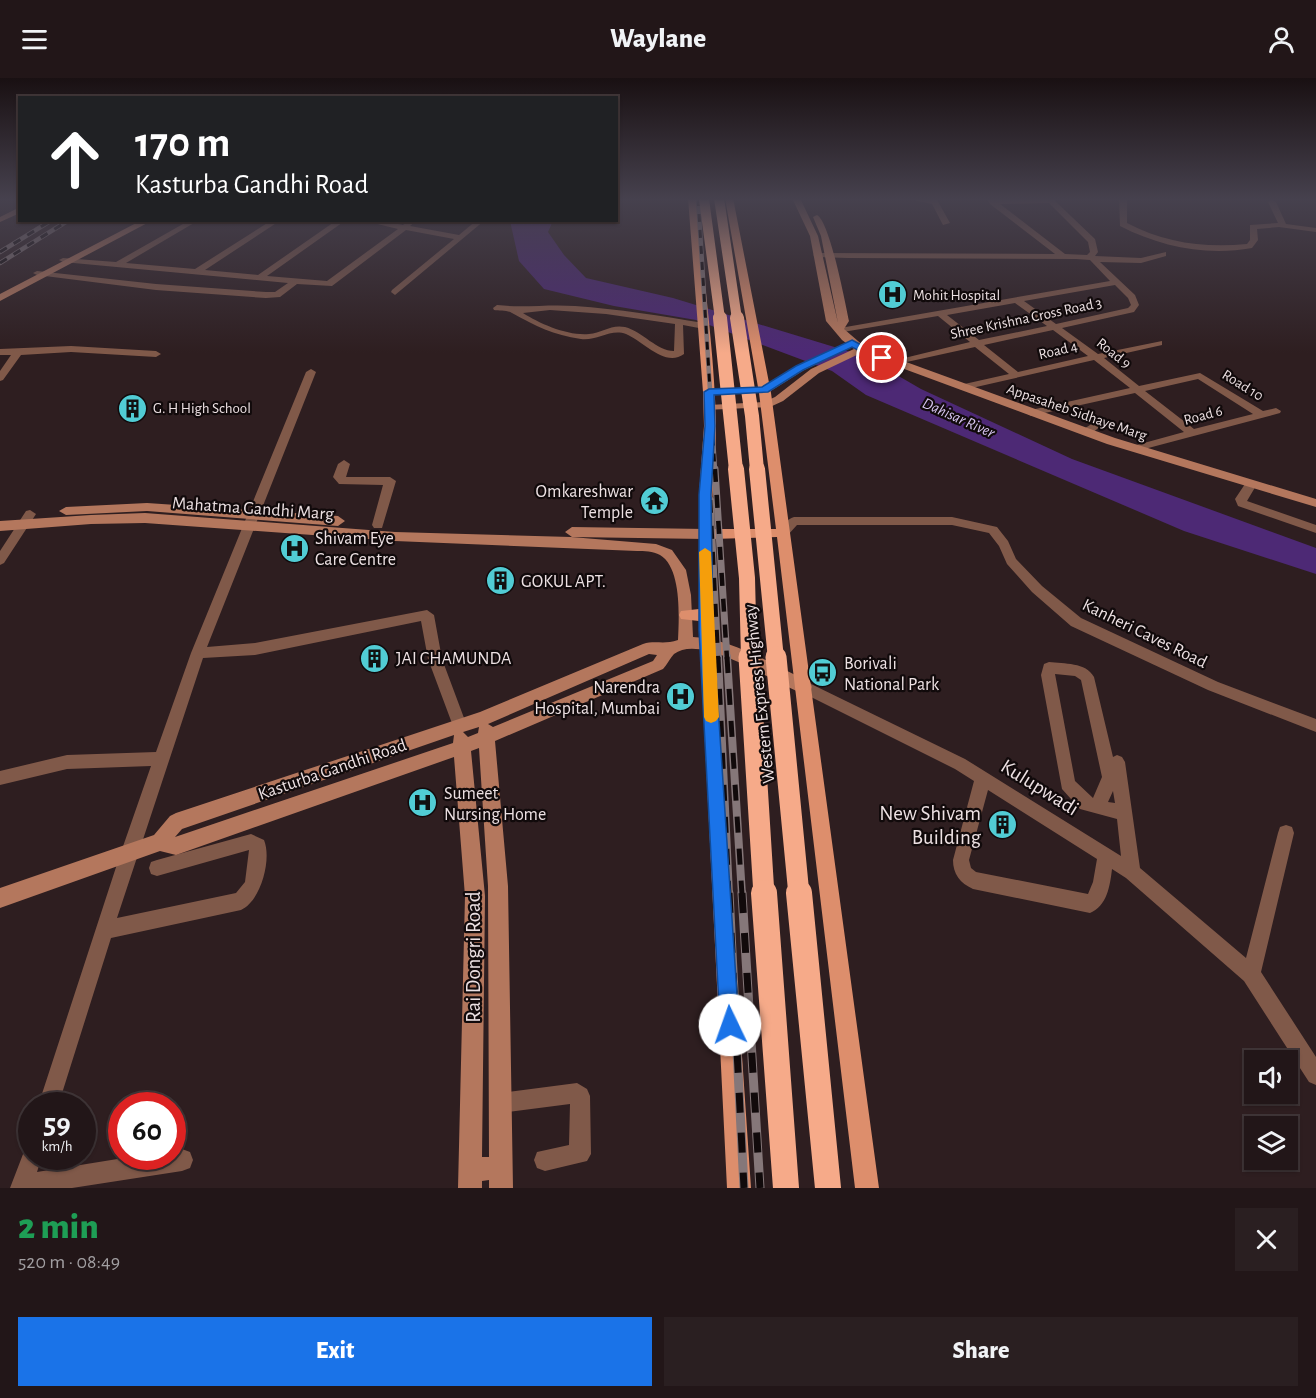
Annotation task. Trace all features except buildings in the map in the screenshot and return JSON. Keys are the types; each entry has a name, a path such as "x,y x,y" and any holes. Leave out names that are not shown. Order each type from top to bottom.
{"highway":[{"name":"Western Express Highway","path":"720,250 724,351 747,578 749,662 765,917 786,1188"},
{"name":"Western Express Highway","path":"726,250 752,416 828,1188"}],"main road":[{"path":"68,260 85,250"},
{"path":"0,298 89,250"},
{"path":"708,250 701,290 709,392 706,630 739,1188"},
{"path":"732,250 747,303 765,390 867,1188"},
{"path":"817,252 831,321 840,330 844,321 829,252"},
{"path":"0,292 41,274"},
{"path":"704,327 757,350"},
{"name":"Appasaheb Sidhaye Marg","path":"840,330 852,348 963,387 1031,414 1091,428 1137,448 1316,503"},
{"path":"709,392 765,390 800,368 852,348"},
{"path":"709,408 766,405 779,399 852,348"},
{"path":"0,517 28,519"},
{"name":"Mahatma Gandhi Marg","path":"0,526 28,519 251,519 429,538 567,541 647,548 664,551 675,559 680,573 686,615"},
{"path":"251,519 378,525 706,534 783,533"},
{"path":"686,615 706,630"},
{"path":"685,644 686,615"},
{"name":"Kulupwadi","path":"485,727 658,665 669,650 685,644 706,630 735,654 804,687"},
{"name":"Kasturba Gandhi Road","path":"0,898 160,842 176,822 460,726 485,727"},
{"name":"Rai Dongri Road","path":"460,726 475,896 470,1179"},
{"path":"160,842 177,846 462,747 485,727"},
{"path":"470,1179 500,1177 498,886 485,727"},
{"path":"473,1026 499,1024"}],"street":[{"path":"117,265 144,250"},
{"path":"198,271 231,250"},
{"path":"261,276 299,250"},
{"path":"68,260 329,284 374,250"},
{"path":"395,292 447,250"},
{"path":"1056,250 1064,256"},
{"path":"1090,256 1094,250"},
{"path":"817,252 1090,256 1136,261 1152,260 1163,254"},
{"path":"1090,256 1117,282"},
{"path":"41,274 156,287 277,295 297,280"},
{"path":"840,330 1117,282"},
{"name":"Shree Krishna Cross Road 3","path":"893,362 1131,310 1135,305 1132,297 1117,282"},
{"name":"Road 9","path":"1017,300 1096,357 1192,432"},
{"path":"497,308 517,310 548,307 622,314 704,327"},
{"path":"517,310 522,318 579,337 597,336 615,328 624,329 664,354 675,356 679,354 679,322"},
{"path":"939,313 1016,375"},
{"path":"615,328 622,314"},
{"name":"Road 4","path":"963,387 1159,343"},
{"path":"0,352 71,349 156,354"},
{"path":"0,378 18,352"},
{"path":"52,1092 128,855 198,653 311,372"},
{"name":"Road 10","path":"1031,414 1071,411 1200,376 1262,415"},
{"path":"1071,411 1060,416 1059,419 1091,428"},
{"name":"Road 6","path":"1137,448 1276,411"},
{"path":"344,464 339,477 343,481 390,481 378,525"},
{"path":"1251,484 1241,499 1242,503 1316,529"},
{"path":"0,560 28,519"},
{"name":"Kanheri Caves Road","path":"783,533 794,521 952,521 993,530 1005,544 1011,561 1037,589 1076,622 1213,686 1316,726"},
{"path":"198,653 255,649 428,615 435,659 460,726"},
{"path":"1100,807 1100,800 1110,783 1110,777 1087,677 1078,671 1049,668 1050,686 1068,784 1086,804 1124,813"},
{"name":"Kulupwadi","path":"804,687 960,764 1132,872 1251,974 1316,1075"},
{"path":"0,778 67,762 161,759"},
{"path":"1117,762 1132,872"},
{"path":"982,778 960,868 973,880 1090,904 1095,902 1102,881 1106,855"},
{"path":"1251,974 1286,833"},
{"path":"104,930 241,901 247,896 255,880 258,846 251,842 157,868"},
{"path":"500,1103 577,1093 580,1096 580,1155 545,1160"},
{"path":"27,1170 22,1187 123,1170"}],"water":[{"name":"Dahisar River","path":"516,250 560,250 586,278 673,298 864,356 921,389 1072,459 1316,548 1316,574 1184,531 866,395 832,371 696,320 614,306 544,289 519,261"}],"railway":[{"path":"0,252 4,250"},
{"path":"0,263 21,250"},
{"path":"701,250 715,470"},
{"path":"715,469 727,659"},
{"path":"710,500 718,659"},
{"path":"718,657 729,895"},
{"path":"727,657 742,895"},
{"path":"729,893 744,1188"},
{"path":"742,893 760,1188"}],"slow traffic":[{"path":"705,552 706,630 711,717"}],"place":[{"name":"Mohit Hospital","path":"892,295"},
{"name":"G. H High School","path":"132,408"},
{"name":"Omkareshwar Temple","path":"654,501"},
{"name":"Shivam Eye Care Centre","path":"294,548"},
{"name":"GOKUL APT.","path":"500,581"},
{"name":"JAI CHAMUNDA","path":"375,658"},
{"name":"Borivali National Park","path":"823,673"},
{"name":"Narendra Hospital, Mumbai","path":"681,697"},
{"name":"Sumeet Nursing Home","path":"423,803"},
{"name":"New Shivam Building","path":"1002,825"}],"route":[{"path":"730,1025 706,630 705,495 710,426 709,392 765,390 800,368 852,343 882,358"}]}
